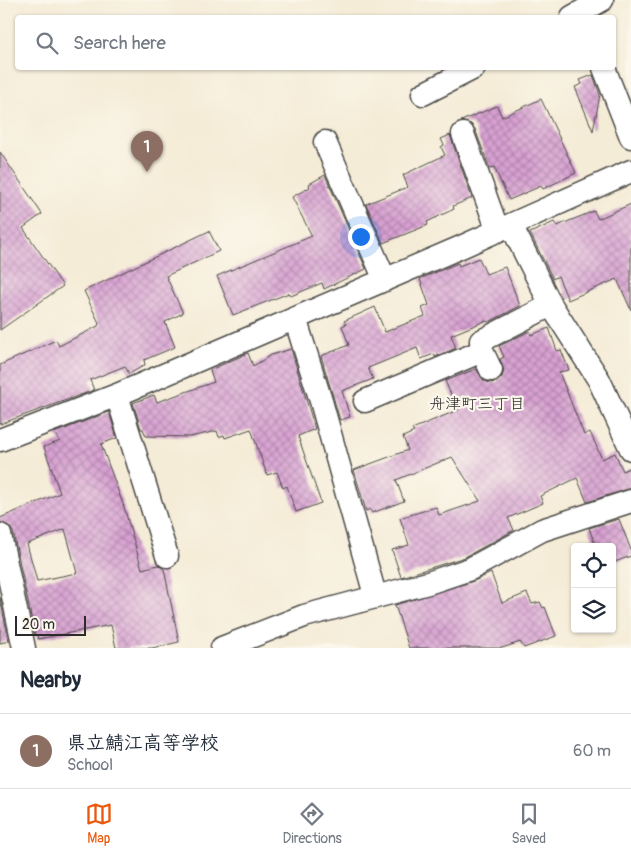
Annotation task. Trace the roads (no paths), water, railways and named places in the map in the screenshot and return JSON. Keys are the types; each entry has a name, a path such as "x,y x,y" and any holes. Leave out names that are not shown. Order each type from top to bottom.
{"street":[{"path":"575,15 602,0"},
{"path":"423,94 470,70"},
{"path":"605,70 631,137"},
{"path":"462,134 505,228 599,380 631,449"},
{"path":"325,142 385,280"},
{"path":"0,440 117,395 505,228 631,171"},
{"path":"365,401 486,361 481,341 552,305"},
{"path":"294,318 321,400 375,595"},
{"path":"117,395 167,556"},
{"path":"222,648 304,616 375,595 428,583 470,569 542,530 631,501"},
{"path":"0,535 24,648"}],"place":[{"name":"県立鯖江高等学校","path":"147,172"}],"district":[{"name":"舟津町三丁目","path":"477,404"}]}
